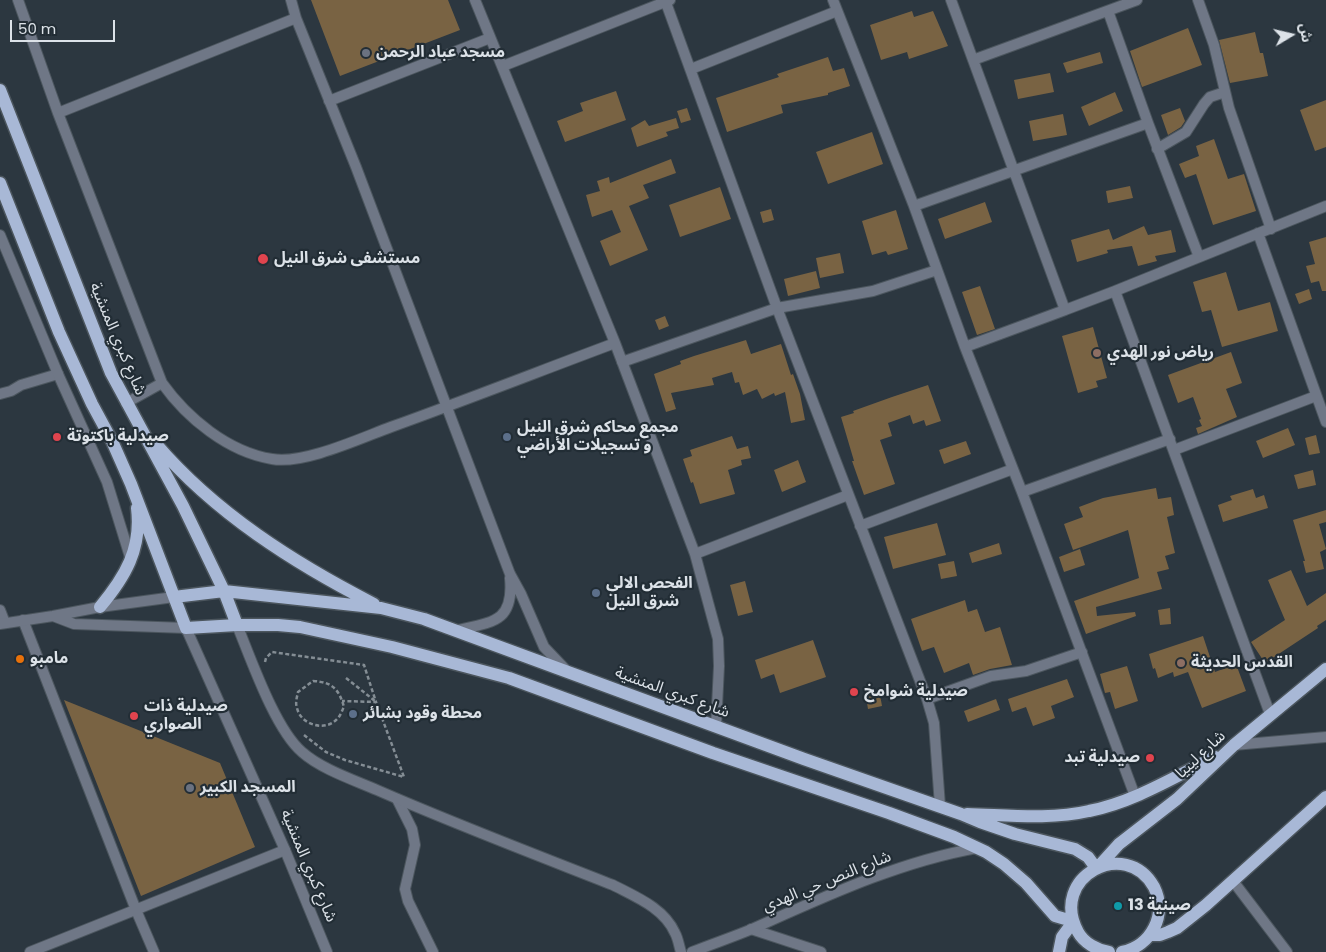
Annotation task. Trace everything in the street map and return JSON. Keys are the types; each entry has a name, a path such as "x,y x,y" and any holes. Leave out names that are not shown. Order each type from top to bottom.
{"main road":[{"name":"شارع كبري المنشية","path":"0,90 111,373 183,506 224,591 237,624"},
{"name":"شارع كبري المنشية","path":"0,182 58,332 131,484 186,628"},
{"path":"136,420 173,464 204,494 282,552 329,581 381,608"},
{"path":"100,606 118,585 131,560 139,533 137,510 131,484"},
{"name":"شارع كبري المنشية","path":"174,597 224,591 381,608 424,619 566,670 804,760 940,806 1015,834 1075,849 1088,857 1098,867"},
{"path":"186,628 237,624 278,625 320,631 392,647 509,678 713,753 926,826 977,848 1014,871 1055,916 1072,921 1080,935 1090,945 1109,952"},
{"name":"شارع ليبيا","path":"1072,921 1071,906 1073,894 1078,883 1086,874 1098,867 1119,844 1182,795 1230,748 1326,669"},
{"path":"961,814 1052,816 1068,815 1102,808 1135,796 1230,748"},
{"path":"1122,952 1145,944 1177,928 1233,881 1326,797"},
{"path":"1098,867 1112,864 1124,865 1136,869 1150,882 1158,899 1159,912 1156,924 1145,944"},
{"path":"1059,952 1062,937 1072,921"}],"street":[{"path":"18,0 58,113 162,383 174,400 211,434 240,449 272,460 304,458 447,407 615,343"},
{"path":"291,0 296,18 510,574 521,594 544,647 566,670"},
{"path":"475,0 615,343 695,554 718,639 719,666 716,727"},
{"path":"833,0 914,206 965,347 1022,492 1135,796"},
{"path":"951,0 1065,310"},
{"path":"973,60 1108,11 1124,2 1136,0"},
{"path":"1198,0 1214,45 1225,92 1271,229"},
{"path":"503,66 667,1 777,308 927,699 934,723 940,806"},
{"path":"691,69 837,11"},
{"path":"1108,11 1157,149 1199,257"},
{"path":"58,113 296,18"},
{"path":"329,101 490,38"},
{"path":"1157,149 1186,132 1210,97 1225,92"},
{"path":"914,206 1148,123"},
{"path":"965,347 1115,291 1326,206"},
{"path":"1258,233 1326,422"},
{"path":"0,235 58,374 107,482 131,560"},
{"path":"622,362 777,308 873,291 937,270"},
{"path":"1115,291 1270,714"},
{"path":"0,394 11,391 20,385 58,374"},
{"path":"126,403 162,383"},
{"path":"1174,450 1316,396"},
{"path":"1022,492 1170,439"},
{"path":"860,526 1013,469"},
{"path":"695,554 848,494"},
{"path":"458,630 492,621 506,611 512,591 510,574"},
{"path":"0,610 3,623 54,616 100,606 174,597"},
{"path":"54,616 74,624 186,628"},
{"path":"22,620 154,952"},
{"path":"237,624 266,695 287,733 302,752 324,766 397,799 613,886 645,902 662,915 675,933 680,952"},
{"name":"شارع كبري المنشية","path":"186,628 285,850 326,952"},
{"path":"927,699 991,676 1026,671 1082,652"},
{"path":"1230,748 1326,737"},
{"path":"397,799 412,829 415,845 405,889 408,901 433,952"},
{"name":"شارع النص حي الهدي","path":"692,952 908,865 950,853 977,848"},
{"path":"30,952 285,850"},
{"path":"1233,881 1287,952"},
{"path":"751,929 821,952"}],"path":[{"path":"265,665 266,658 272,652 364,665 404,776 345,760 319,747 298,729"},
{"path":"346,678 376,702"},
{"path":"313,681 326,682 340,694 342,702 344,707 338,719 324,726 309,724 299,715 296,706 298,692 313,681"},
{"path":"342,702 376,702"}],"building":[{"name":"مسجد عباد الرحمن","path":"311,0 448,0 460,30 340,76"},
{"path":"912,11 914,17 933,11 948,46 909,59 907,52 881,60 870,25"},
{"path":"1188,28 1202,65 1142,87 1130,51"},
{"path":"1255,32 1260,53 1263,53 1268,76 1230,83 1219,40"},
{"path":"1100,52 1103,63 1067,73 1063,63"},
{"path":"828,57 833,71 844,68 850,86 828,93 828,95 781,105 783,113 727,132 716,98 779,77 777,74"},
{"path":"1050,73 1054,92 1018,99 1014,80"},
{"path":"616,91 626,120 565,142 557,121 583,111 580,103"},
{"path":"1115,92 1123,111 1089,126 1081,107"},
{"path":"1326,100 1326,147 1315,151 1300,110"},
{"path":"687,108 691,120 681,123 677,111"},
{"path":"1180,108 1185,121 1181,127 1168,135 1161,115"},
{"path":"1063,114 1067,135 1033,141 1029,121"},
{"path":"676,118 679,128 666,132 668,136 637,147 631,128 645,120 649,126"},
{"path":"872,132 883,164 828,184 816,152"},
{"path":"1214,139 1228,179 1244,174 1256,211 1213,225 1196,174 1185,178 1179,164 1199,156 1196,146"},
{"path":"671,159 676,173 643,185 649,198 629,206 648,250 610,266 600,241 621,232 612,210 592,217 586,195 600,191 597,181 609,177 610,183"},
{"path":"1130,186 1133,198 1108,203 1106,191"},
{"path":"720,187 731,219 680,237 669,205"},
{"path":"985,202 992,222 945,239 938,219"},
{"path":"771,209 774,220 763,223 760,212"},
{"path":"896,210 908,249 888,255 886,251 872,255 862,221"},
{"path":"1144,226 1148,235 1171,230 1176,252 1155,256 1157,261 1138,266 1132,246 1107,250 1108,253 1077,262 1071,240 1109,229 1113,240"},
{"path":"1326,237 1326,291 1322,291 1319,281 1311,283 1306,266 1315,264 1309,242"},
{"path":"840,253 844,273 820,278 816,258"},
{"path":"816,271 820,288 788,296 784,279"},
{"path":"1226,272 1238,311 1270,302 1278,331 1222,347 1211,310 1202,312 1193,282"},
{"path":"980,286 995,329 977,335 962,292"},
{"path":"1309,289 1312,299 1299,304 1295,294"},
{"path":"665,316 669,326 659,330 655,320"},
{"path":"1093,327 1107,378 1096,381 1098,387 1078,393 1062,336"},
{"path":"746,340 751,354 781,344 791,375 793,374 800,394 805,420 791,423 785,392 775,396 774,393 762,399 757,389 743,395 739,382 735,383 732,372 712,378 714,385 671,393 676,409 666,412 654,374 681,364 680,361"},
{"path":"1231,352 1242,383 1226,389 1237,417 1198,434 1196,428 1202,426 1193,397 1178,403 1168,375"},
{"path":"928,385 941,421 926,426 924,420 913,424 910,415 888,423 892,436 880,440 895,484 864,495 852,461 854,461 841,417"},
{"path":"1288,428 1295,445 1263,458 1256,441"},
{"path":"1316,435 1320,453 1309,455 1305,438"},
{"path":"732,436 737,449 748,446 751,458 741,460 742,465 728,470 735,494 700,504 683,459 692,456 690,450"},
{"path":"966,441 971,454 944,464 939,450"},
{"path":"798,460 806,482 782,492 774,470"},
{"path":"1313,470 1316,485 1298,489 1294,475"},
{"path":"1156,488 1158,499 1171,497 1174,515 1167,517 1175,553 1165,556 1169,569 1157,572 1162,589 1096,607 1097,616 1135,612 1136,616 1086,634 1074,601 1139,578 1128,530 1073,550 1064,524 1083,517 1079,507 1103,498"},
{"path":"1253,489 1256,498 1264,495 1268,508 1223,522 1218,505 1232,500 1230,496"},
{"path":"1326,510 1326,522 1319,524 1326,549 1320,552 1324,569 1306,573 1303,561 1305,561 1293,520"},
{"path":"937,523 946,555 893,569 884,537"},
{"path":"999,543 1002,554 972,563 969,553"},
{"path":"1080,549 1085,565 1064,572 1059,557"},
{"path":"954,561 957,576 941,579 938,564"},
{"path":"1291,570 1307,606 1326,593 1326,620 1317,626 1318,628 1265,663 1251,642 1285,620 1268,580"},
{"path":"745,581 753,612 738,616 730,585"},
{"path":"965,600 968,612 977,609 985,632 1000,627 1012,665 990,669 973,675 969,663 944,673 934,647 922,651 911,619"},
{"path":"1170,608 1171,624 1160,625 1158,610"},
{"path":"1203,636 1215,672 1236,664 1246,691 1202,708 1188,672 1174,677 1173,672 1158,678 1155,668 1153,669 1149,654"},
{"path":"813,640 826,677 780,693 774,674 761,679 755,660"},
{"path":"1127,666 1138,701 1115,709 1110,692 1105,693 1100,674"},
{"path":"1067,679 1074,697 1051,706 1055,718 1033,726 1026,707 1012,712 1008,699"},
{"path":"880,695 882,706 868,709 866,697"},
{"path":"996,699 1000,710 968,722 964,711"},
{"path":"64,700 220,763 255,847 141,896"}],"place":[{"name":"مسجد عباد الرحمن","path":"366,53"},
{"name":"مستشفى شرق النيل","path":"263,259"},
{"name":"رياض نور الهدي","path":"1097,353"},
{"name":"صيدلية باكتوتة","path":"57,437"},
{"name":"مجمع محاكم شرق النيل و تسجيلات الأراضي","path":"507,437"},
{"name":"الفحص الالي شرق النيل","path":"596,593"},
{"name":"مامبو","path":"20,659"},
{"name":"القدس الحديثة","path":"1181,663"},
{"name":"صيدلية شوامخ","path":"854,692"},
{"name":"محطة وقود بشائر","path":"353,714"},
{"name":"صيدلية ذات الصواري","path":"134,716"},
{"name":"صيدلية تبد","path":"1150,758"},
{"name":"المسجد الكبير","path":"190,788"},
{"name":"صينية 13","path":"1118,906"}]}
